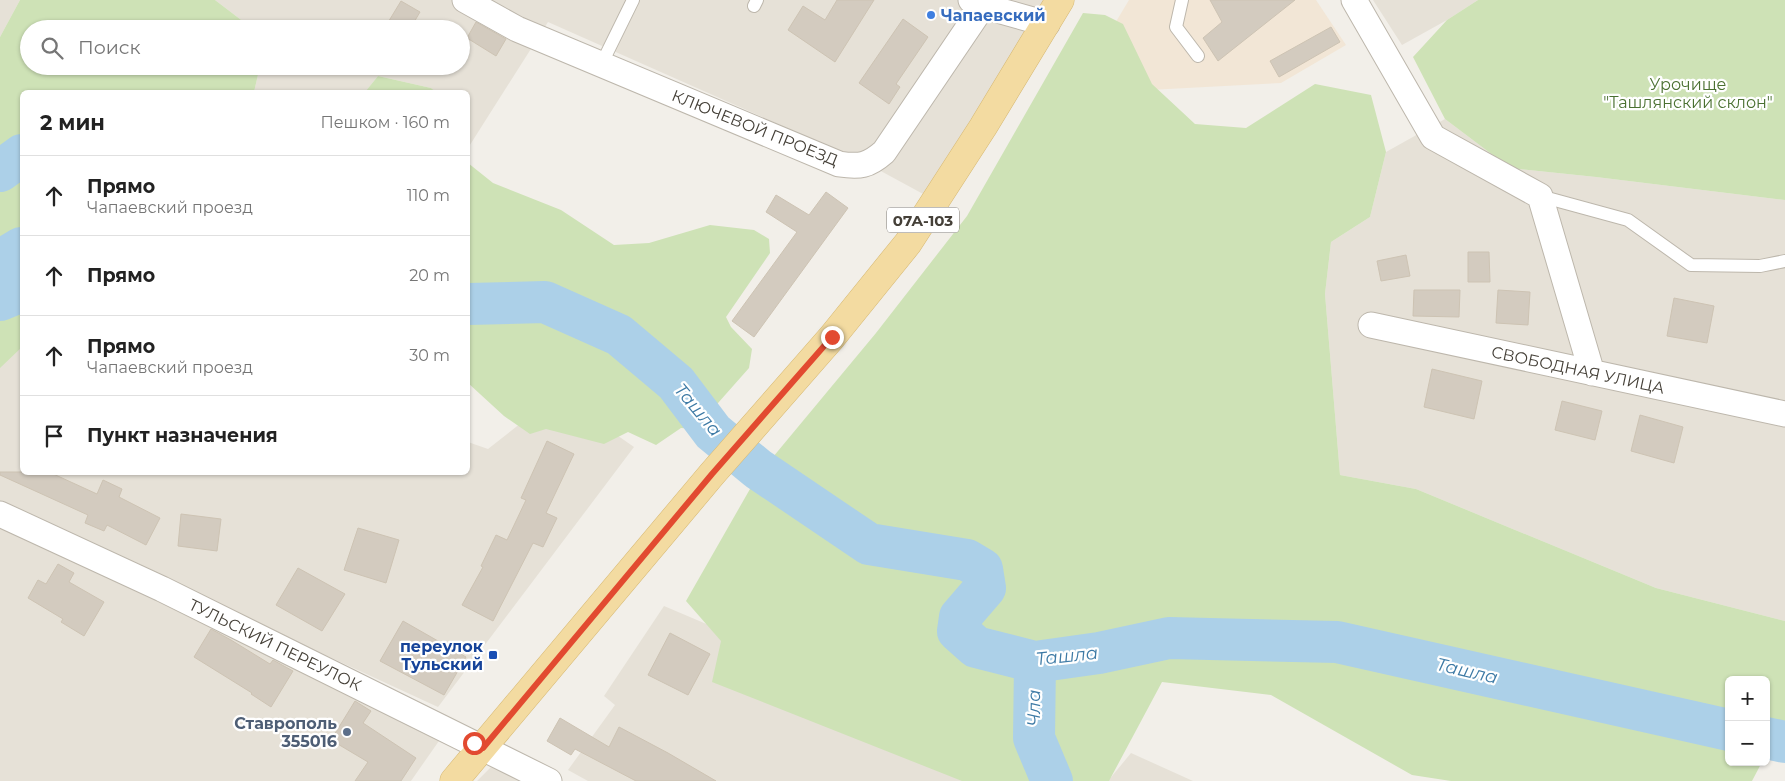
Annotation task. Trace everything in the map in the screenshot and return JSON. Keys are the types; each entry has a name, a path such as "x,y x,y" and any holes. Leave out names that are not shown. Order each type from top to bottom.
{"main road":[{"name":"07А-103","path":"454,781 712,474 832,337 908,243 983,127 1060,0"}],"street":[{"name":"КЛЮЧЕВОЙ ПРОЕЗД","path":"465,0 517,29 601,65 840,164 858,166 873,161 884,152 980,2 1047,24"},
{"path":"1354,0 1433,137 1540,196 1592,373"},
{"name":"СВОБОДНАЯ УЛИЦА","path":"1371,325 1785,414"},
{"name":"ТУЛЬСКИЙ ПЕРЕУЛОК","path":"0,514 162,589 549,781"}],"lane":[{"path":"601,65 633,0"},
{"path":"1182,0 1176,27 1198,56"},
{"path":"1540,196 1628,220 1691,265 1760,266 1785,261"}],"shaded area":[{"path":"0,0 20,0 0,37"},
{"path":"215,0 1048,0 925,195 866,163 548,22 470,145 470,90 434,90 378,76 367,90 254,90 258,75 470,75 470,20 241,20"},
{"path":"1129,0 1316,0 1346,45 1281,83 1149,90 1114,25"},
{"path":"1373,0 1478,0 1402,45"},
{"path":"1445,119 1510,168 1785,200 1785,621 1656,588 1416,489 1340,475 1325,294 1331,242 1370,217 1386,152"},
{"path":"0,323 20,326 20,475 470,475 470,443 488,449 558,394 634,447 438,707 0,505"},
{"path":"0,524 441,738 411,781 0,781"},
{"path":"664,606 847,684 996,781 588,781 568,770 615,705 604,696"},
{"path":"1131,753 1193,781 1108,781"},
{"path":"491,767 522,781 477,781"}],"green space":[{"path":"20,0 215,0 241,20 20,20 20,75 258,75 254,90 20,90 20,349 0,368 0,37"},
{"name":"Урочище \"Ташлянский склон\"","path":"1478,0 1785,0 1785,200 1510,168 1445,119 1413,57 1447,20"},
{"path":"1083,13 1105,15 1123,24 1152,84 1195,124 1246,128 1315,84 1371,95 1386,152 1370,217 1331,242 1325,294 1340,475 1416,489 1656,588 1785,621 1785,722 1770,748 1770,676 1725,676 1725,766 1760,766 1752,781 1451,781 1412,775 1271,695 1162,682 1109,781 962,781 712,682 721,641 686,601 758,475 876,333 967,216"},
{"path":"378,76 434,90 367,90"},
{"path":"470,165 493,183 561,210 614,245 649,243 710,225 754,230 769,239 770,253 726,317 731,327 752,349 749,368 695,429 681,428 656,445 628,432 604,444 546,429 530,434 504,416 470,385"}],"building":[{"path":"837,0 874,0 835,62 788,30 803,6 825,20"},
{"path":"1210,0 1295,0 1218,61 1203,38 1222,22"},
{"path":"401,1 420,12 415,20 389,20"},
{"path":"903,19 928,37 896,84 900,87 889,104 859,83"},
{"path":"476,22 506,39 496,56 470,40 470,33"},
{"path":"1331,27 1340,42 1279,77 1270,61"},
{"path":"826,192 848,208 754,337 732,321 797,232 766,212 776,195 809,215"},
{"path":"1468,252 1489,252 1490,282 1468,282"},
{"path":"1406,255 1410,276 1381,281 1377,261"},
{"path":"1414,290 1460,290 1459,317 1413,316"},
{"path":"1498,290 1530,292 1528,325 1496,323"},
{"path":"1674,298 1714,306 1707,343 1667,336"},
{"path":"1432,369 1482,381 1474,419 1424,407"},
{"path":"1562,401 1602,411 1595,440 1555,430"},
{"path":"1640,415 1683,427 1674,463 1631,451"},
{"path":"547,441 574,454 546,513 557,518 543,547 533,543 493,621 462,605 483,567 481,566 496,535 507,540 526,500 521,498"},
{"path":"0,472 20,472 20,475 56,475 97,494 103,480 122,489 119,497 160,518 146,545 107,525 104,531 85,523 88,515 0,475"},
{"path":"181,514 221,519 217,551 178,546"},
{"path":"358,528 399,540 386,583 344,570"},
{"path":"58,564 74,573 69,582 104,602 84,636 61,622 63,619 28,598 38,580 46,584"},
{"path":"298,568 345,594 322,631 276,605"},
{"path":"403,621 466,657 444,695 380,661"},
{"path":"211,629 270,664 273,660 293,671 271,707 194,657"},
{"path":"670,633 710,654 688,695 648,675"},
{"path":"355,701 371,711 363,723 416,758 401,781 355,781 368,762 331,740"},
{"path":"560,718 609,747 619,727 716,781 636,781 575,749 571,755 547,741"}],"waterway":[{"name":"Ташла","path":"0,171 20,156"},
{"name":"Ташла","path":"0,261 20,249"},
{"name":"Ташла","path":"0,300 20,292"},
{"name":"Ташла","path":"470,304 545,302 619,335 676,383 713,432 758,469 869,544 967,560 982,569 985,588 960,617 958,631 976,647 1035,662 1099,653 1169,638 1337,642 1725,729"},
{"name":"Чла","path":"1035,662 1034,738 1052,781"},
{"name":"Ташла","path":"1770,739 1785,742"}],"place":[{"name":"Чапаевский","path":"931,15"},
{"name":"переулок Тульский","path":"493,655"},
{"name":"Ставрополь 355016","path":"347,732"}],"route":[{"path":"474,743 483,748 712,474 832,337"}]}
